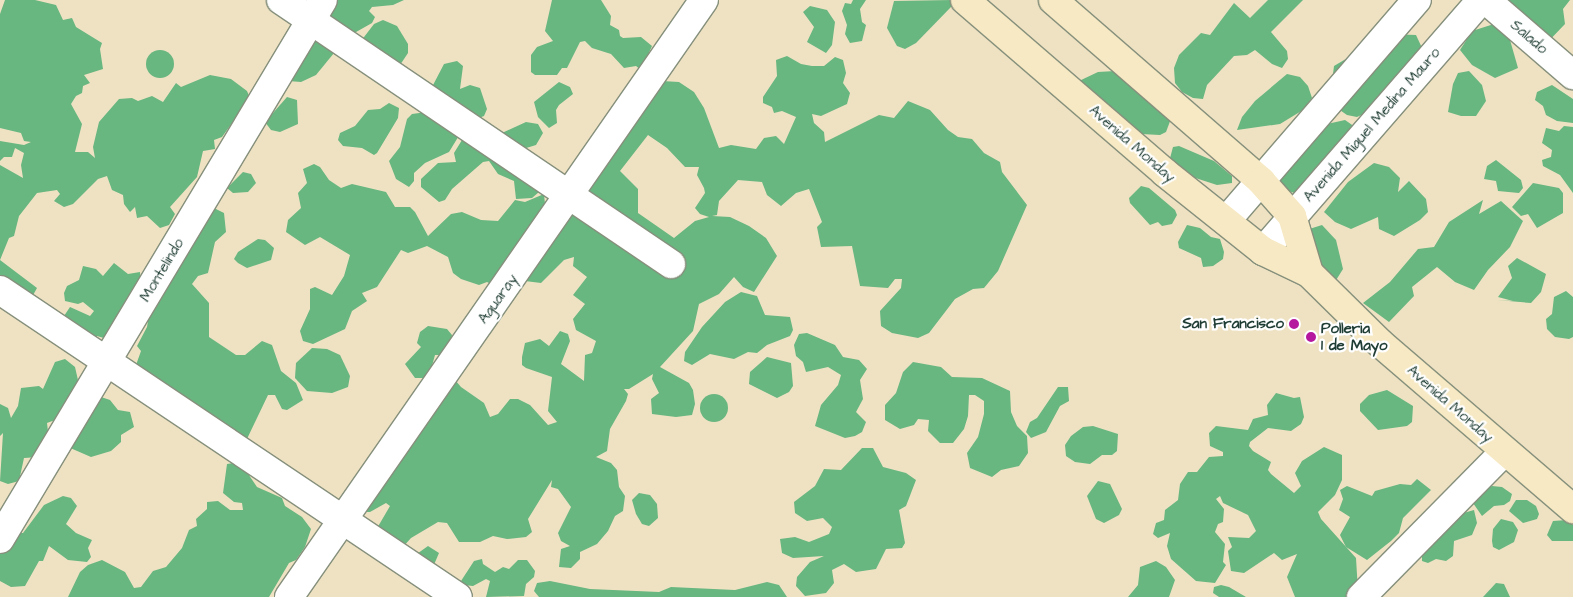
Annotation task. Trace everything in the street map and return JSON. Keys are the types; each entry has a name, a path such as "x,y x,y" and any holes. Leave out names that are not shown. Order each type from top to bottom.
{"main road":[{"name":"Avenida Monday","path":"965,0 1263,251 1309,273 1380,343 1504,452 1573,509"},
{"name":"Avenida Monday","path":"1053,0 1261,181 1292,216 1309,273"}],"street":[{"path":"281,0 317,10 570,196 671,264"},
{"name":"Aguaray","path":"289,597 570,196 704,0"},
{"path":"1226,221 1417,0"},
{"name":"Avenida Miguel Medina Mauro","path":"1263,251 1481,0"},
{"name":"Salado","path":"1486,0 1573,75"},
{"name":"Montelindo","path":"0,539 317,10"},
{"path":"0,290 458,597"},
{"path":"1361,597 1504,452"}],"green space":[{"path":"5,0 35,0 56,5 63,20 72,18 76,27 102,43 100,49 103,69 84,75 90,83 83,86 82,93 76,96 71,104 82,124 75,152 88,152 95,158 93,147 99,122 119,99 132,98 138,101 152,96 163,102 176,83 181,87 210,75 231,79 247,91 250,98 222,137 214,140 215,149 203,151 197,177 170,207 175,214 169,225 160,228 147,216 137,218 135,207 130,212 124,204 123,195 112,190 107,176 98,179 73,204 64,207 54,201 60,194 57,190 37,193 19,216 14,236 9,238 0,260 0,165 23,178 21,165 24,153 15,148 12,157 4,157 0,161 0,141 24,145 31,142 24,141 21,133 0,128 0,14"},
{"path":"332,0 404,0 393,5 372,7 369,11 375,17 372,23 349,36 330,29 329,15 337,1"},
{"path":"552,0 601,0 611,16 610,25 619,30 620,36 623,38 641,37 652,46 641,70 636,66 624,68 611,54 592,48 585,41 580,42 567,68 562,68 557,75 535,75 531,72 531,55 537,47 553,41 545,31"},
{"path":"853,0 866,0 860,9 862,22 866,25 862,41 850,43 845,34 847,25 842,11 845,3 851,4"},
{"path":"952,0 951,7 916,43 905,49 897,46 887,28 894,1"},
{"path":"1268,0 1303,0 1271,32 1287,51 1288,59 1282,68 1272,64 1255,50 1247,55 1234,56 1207,85 1203,99 1193,98 1182,92 1175,83 1174,68 1179,55 1201,33 1210,35 1234,3 1250,18"},
{"path":"1504,0 1570,0 1563,9 1565,24 1542,48"},
{"path":"810,6 827,10 835,22 832,45 826,53 807,42 814,27 803,12"},
{"path":"383,20 397,26 408,44 408,53 400,65 361,41 374,24"},
{"path":"1494,24 1510,40 1518,68 1495,78 1472,65 1460,50 1472,31"},
{"path":"1388,34 1416,35 1423,50 1368,112 1357,117 1347,115 1337,108 1331,90 1334,66"},
{"path":"306,38 319,42 334,53 316,75 301,82 288,81"},
{"path":"160,50 170,54 174,64 170,74 160,78 150,74 146,64 150,54"},
{"path":"787,56 801,64 824,66 835,57 843,60 846,73 843,83 850,93 847,104 821,116 812,114 814,123 824,132 825,142 879,115 894,118 908,101 930,110 948,130 958,137 972,139 984,153 1000,162 1002,172 1027,205 998,271 984,288 973,289 955,299 929,333 918,338 892,333 881,326 880,311 901,288 902,279 895,279 888,288 860,286 852,246 821,247 817,227 822,222 809,189 796,193 781,206 767,195 762,182 738,180 719,201 717,215 712,216 730,217 749,226 766,238 777,256 754,292 743,287 734,277 719,294 699,304 693,331 660,367 689,383 693,390 695,404 692,415 676,417 652,414 651,399 659,393 652,379 653,374 629,389 624,389 628,394 610,429 607,451 596,457 611,463 617,470 619,487 625,496 623,511 615,516 608,531 597,544 580,552 580,559 571,568 559,567 561,549 570,546 561,541 558,533 571,507 558,489 551,487 552,480 528,519 532,532 526,537 507,539 493,536 480,542 459,542 447,523 438,522 411,538 402,548 376,530 390,506 386,503 370,512 365,512 417,431 433,414 432,408 449,373 461,387 484,403 490,417 498,414 510,399 518,399 530,405 548,425 557,422 548,411 552,377 526,368 522,365 522,357 525,343 540,339 549,346 560,331 568,334 570,341 561,364 584,381 585,355 592,353 596,341 576,330 573,319 585,304 573,295 587,277 573,266 574,257 564,260 541,283 525,281 510,259 502,265 491,284 487,282 479,285 461,279 453,273 448,257 427,246 408,253 401,250 377,287 362,293 367,301 352,311 345,329 313,344 303,341 300,331 310,309 310,289 315,287 332,295 344,276 350,255 320,237 305,245 286,232 288,220 301,208 298,193 307,183 303,169 314,164 320,167 329,180 341,188 352,184 386,192 395,207 410,207 415,212 428,236 451,214 462,212 481,220 498,221 515,200 525,202 544,194 545,204 537,221 662,81 679,82 694,92 704,108 719,148 731,145 756,149 764,138 776,136 784,144 796,117 782,111 774,113 772,107 763,103 763,97 777,76 776,60","holes":["648,135 667,148 685,167 699,167 697,175 705,193 695,208 700,214 709,217 695,221 674,238 638,213 638,189 620,171"]},
{"path":"457,61 463,66 460,89 470,85 480,88 487,109 484,116 476,119 432,87 444,64"},
{"path":"1115,71 1172,116 1166,132 1160,135 1141,134 1079,81 1098,72"},
{"path":"1469,71 1482,85 1486,101 1476,116 1461,116 1448,112 1453,84 1458,73"},
{"path":"1287,74 1300,77 1308,86 1312,98 1303,110 1280,124 1237,130 1242,117 1255,101"},
{"path":"559,82 570,87 573,94 559,105 556,110 557,123 549,128 538,117 534,102"},
{"path":"1552,85 1573,99 1573,123 1557,121 1546,115 1543,106 1535,100 1537,92"},
{"path":"287,97 297,100 298,124 280,132 271,130 265,122"},
{"path":"389,103 399,108 398,118 377,153 374,155 362,148 343,146 338,140 340,133 355,126 368,110 380,109"},
{"path":"427,112 460,134 449,152 425,163 414,173 414,181 409,187 396,179 389,161 400,147 407,119 412,114"},
{"path":"1345,120 1358,129 1299,195 1279,187 1269,157 1327,124"},
{"path":"526,122 538,124 543,133 536,145 523,149 542,185 539,192 532,198 516,199 514,181 498,174 489,161 483,162 452,189 445,200 439,202 421,187 421,179 438,163 456,162 454,153 462,140 502,133"},
{"path":"1564,126 1573,127 1573,193 1560,175 1543,166 1542,160 1551,157 1552,150 1542,143 1546,128 1559,131"},
{"path":"1179,146 1214,161 1232,176 1232,183 1217,185 1177,172 1169,162 1173,147"},
{"path":"1496,160 1521,180 1523,188 1519,193 1498,191 1496,181 1484,179 1487,166"},
{"path":"1374,163 1389,167 1400,178 1398,192 1409,181 1426,199 1428,212 1420,220 1394,236 1379,229 1378,217 1351,229 1335,222 1324,212 1348,182"},
{"path":"243,172 251,174 256,183 248,192 233,193 227,188"},
{"path":"1533,183 1559,188 1563,193 1563,213 1537,228 1528,214 1521,216 1512,207"},
{"path":"1141,186 1149,188 1175,210 1177,215 1172,224 1162,226 1158,222 1150,225 1130,203 1129,198"},
{"path":"1483,200 1479,214 1501,201 1523,221 1510,247 1488,270 1474,290 1455,282 1437,267 1412,287 1414,296 1389,322 1363,303 1390,282 1418,249 1434,247 1449,222"},
{"path":"214,208 224,213 226,232 215,242 208,273 198,276 192,284 209,303 209,337 236,355 245,355 262,341 272,345 281,371 296,383 303,400 287,410 282,409 275,395 268,395 246,441 136,365 141,351 137,346 147,327 149,315"},
{"path":"1187,225 1200,228 1211,237 1220,239 1224,252 1223,259 1213,266 1203,267 1201,258 1179,248 1178,242"},
{"path":"1322,225 1336,240 1343,269 1333,285 1300,232"},
{"path":"258,239 265,240 274,248 271,260 247,268 234,259 238,252"},
{"path":"1517,258 1546,274 1541,292 1531,303 1497,300 1513,301 1498,297 1512,278 1508,266"},
{"path":"0,260 37,288 32,297 0,292"},
{"path":"114,263 128,274 140,272 141,285 133,289 107,339 97,336 95,340 64,316 70,307 90,316 94,311 83,302 78,304 65,301 64,293 67,286 79,280 83,266 96,269 103,276"},
{"path":"1566,291 1573,297 1573,337 1569,339 1555,337 1547,329 1546,319 1552,314 1554,297"},
{"path":"741,292 757,296 765,315 790,317 793,330 790,336 767,345 757,353 748,352 734,359 710,354 692,365 684,361 685,352 702,327 725,302"},
{"path":"428,326 447,329 452,335 451,341 443,355 435,355 430,373 423,378 415,378 405,364 421,347 417,343 420,332"},
{"path":"807,333 835,345 843,357 859,360 867,369 860,380 863,399 856,412 866,422 862,432 855,436 845,438 815,426 821,405 838,385 841,375 828,367 806,372 803,362 796,356 794,345 799,334"},
{"path":"312,348 327,349 340,355 350,376 348,387 332,393 307,391 295,378 296,363"},
{"path":"767,357 791,363 793,386 789,392 777,398 749,384 750,372"},
{"path":"65,359 75,367 80,389 55,420 47,423 49,440 39,457 24,458 19,481 8,484 0,481 3,433 0,436 0,404 8,408 11,418 18,406 21,388 39,386 43,389 55,362"},
{"path":"913,362 941,367 952,377 982,378 1010,391 1011,412 1017,426 1027,436 1028,453 1019,466 1001,470 992,477 970,468 967,453 978,437 984,414 984,401 975,395 969,395 968,416 964,429 953,443 940,443 928,431 929,420 918,419 914,425 900,429 885,420 885,405 896,393 903,372"},
{"path":"1058,387 1068,387 1069,401 1060,406 1046,432 1031,438 1026,432 1030,422 1037,418"},
{"path":"1387,390 1413,406 1412,422 1407,426 1378,430 1360,411 1360,404 1369,395"},
{"path":"1276,393 1294,398 1300,397 1304,417 1301,424 1291,431 1268,428 1250,442 1249,446 1253,451 1271,462 1268,470 1294,493 1301,486 1295,473 1302,461 1324,447 1342,455 1342,480 1335,495 1318,512 1321,519 1356,558 1358,591 1346,597 1295,597 1287,577 1297,554 1282,560 1274,553 1244,573 1231,571 1228,551 1232,547 1228,537 1249,538 1256,531 1248,515 1223,503 1220,496 1216,499 1224,509 1223,522 1218,524 1215,532 1225,544 1223,562 1226,565 1215,583 1196,581 1171,559 1167,546 1170,533 1158,538 1153,534 1156,523 1164,520 1165,510 1178,500 1180,484 1188,472 1197,472 1209,457 1223,456 1223,452 1210,446 1209,433 1216,426 1248,430 1253,419 1268,415 1267,405"},
{"path":"714,394 724,398 728,408 724,418 714,422 704,418 700,408 704,398"},
{"path":"95,395 110,400 118,410 130,412 134,427 121,435 121,442 111,451 91,457 68,447"},
{"path":"1093,426 1118,434 1117,451 1112,455 1102,455 1090,464 1075,462 1066,456 1065,445 1071,436 1083,427"},
{"path":"862,448 873,448 883,467 906,473 916,480 906,506 899,510 905,543 902,548 886,549 876,569 856,572 844,564 832,570 834,583 826,593 805,596 796,586 797,577 810,562 824,556 793,558 782,553 780,539 795,537 809,542 829,534 832,527 823,518 807,521 795,513 794,502 815,486 824,469 841,470"},
{"path":"240,462 257,487 282,498 285,506 302,517 311,529 305,547 296,560 289,563 269,597 68,597 80,572 88,565 102,560 125,572 134,588 141,587 153,571 166,567 182,548 189,530 197,526 196,519 207,509 207,502 218,501 230,510 243,510 242,503 234,502 223,493 227,464"},
{"path":"1417,479 1431,490 1403,518 1399,533 1391,541 1367,560 1346,547 1340,535 1350,517 1339,510 1343,499 1340,490 1347,486 1372,496 1375,491 1400,484 1411,485"},
{"path":"1098,481 1110,484 1122,509 1119,515 1104,523 1096,519 1087,496"},
{"path":"1492,486 1502,487 1512,494 1510,501 1504,505 1494,506 1482,516 1473,503 1483,490"},
{"path":"639,493 650,495 657,504 658,518 649,526 642,524 636,514 632,500"},
{"path":"63,496 71,498 77,506 66,524 76,533 92,540 88,548 91,557 87,562 68,560 49,546 43,561 39,561 25,586 11,587 0,581 0,549 15,533 23,533 44,505"},
{"path":"1516,500 1527,500 1536,506 1539,514 1537,519 1523,523 1509,511"},
{"path":"1474,510 1477,523 1472,535 1454,541 1453,556 1446,561 1436,559 1428,563 1422,561 1422,545 1456,522 1460,514"},
{"path":"1501,519 1513,522 1518,530 1514,542 1499,550 1493,547 1492,541 1493,529"},
{"path":"1567,520 1573,525 1573,541 1552,541 1547,535 1553,521"},
{"path":"428,546 439,553 433,567 414,556"},
{"path":"482,559 483,564 495,572 503,567 509,569 518,560 527,560 535,571 534,577 526,584 524,596 486,597 490,581 486,579 473,586 463,585 461,581 474,561"},
{"path":"1156,561 1166,567 1175,580 1169,597 1128,597 1138,585 1140,567"},
{"path":"550,581 590,589 659,592 671,587 735,590 767,582 779,585 787,597 539,597 534,591 537,583"},
{"path":"1496,583 1504,584 1510,597 1483,597"},
{"path":"1221,585 1229,587 1246,597 1219,597 1213,593 1214,587"}],"place":[{"name":"San Francisco","path":"1294,324"},
{"name":"Polleria 1 de Mayo","path":"1311,337"}]}
